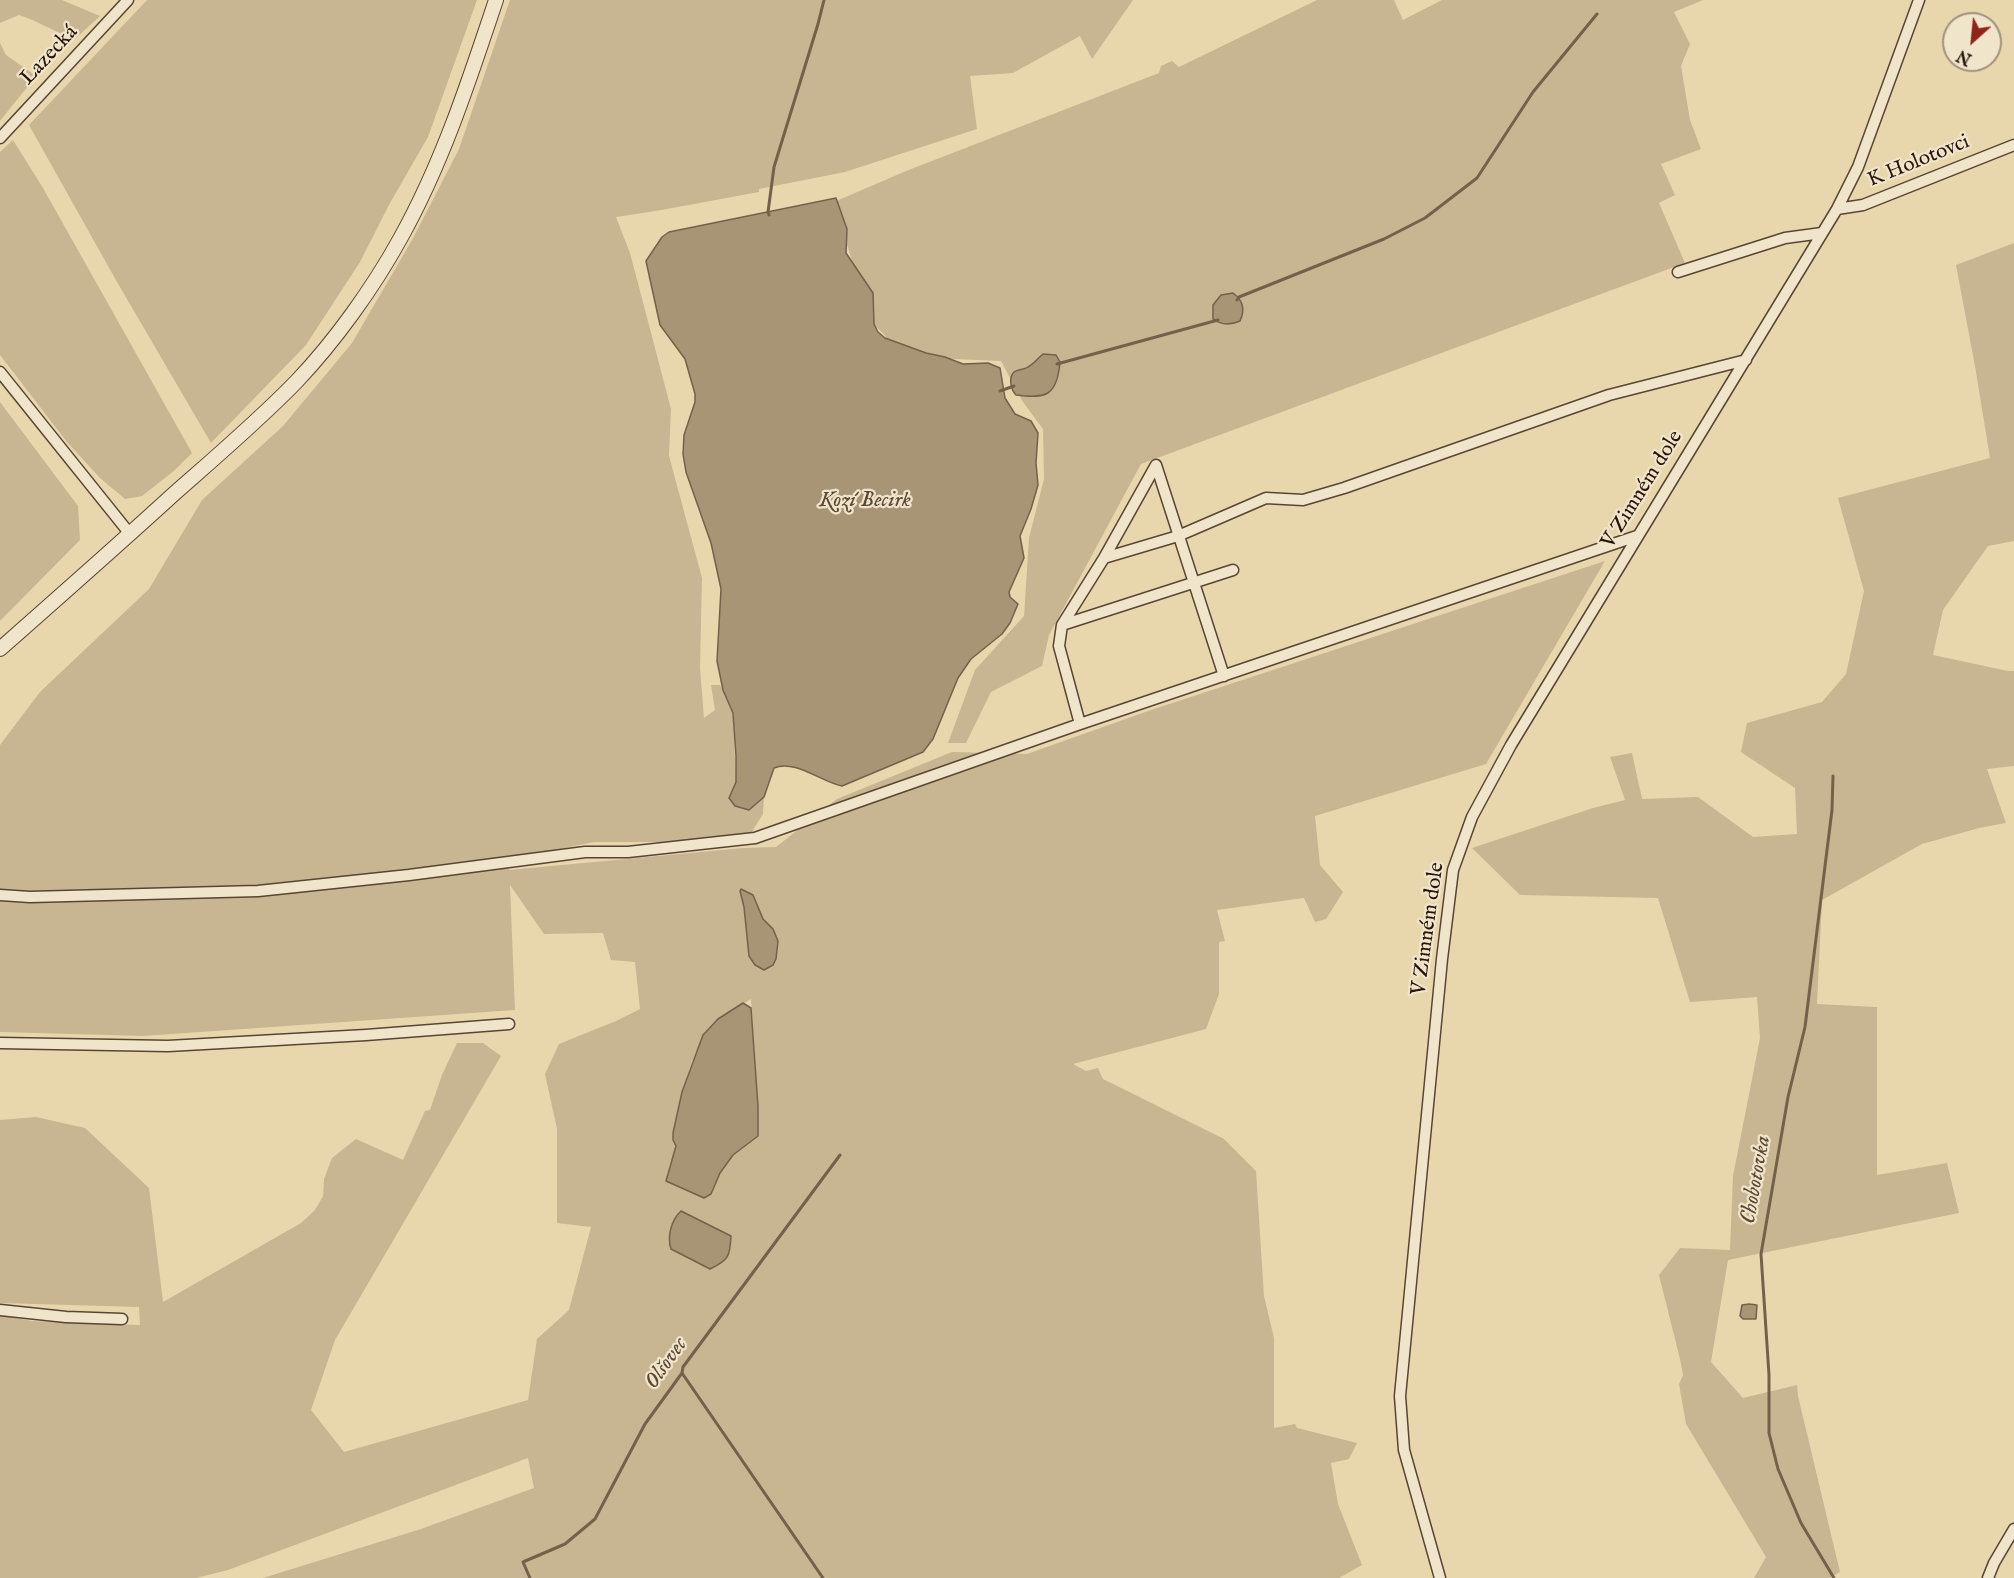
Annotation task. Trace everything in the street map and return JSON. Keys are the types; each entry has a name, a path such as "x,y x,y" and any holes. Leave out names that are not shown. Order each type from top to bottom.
{"street":[{"name":"Lazecká","path":"0,138 128,0"},
{"path":"0,649 251,426 297,381 332,339 364,297 400,241 424,193 446,144 496,0"},
{"name":"V Zimném dole","path":"1440,1578 1404,1450 1400,1396 1442,959 1453,870 1472,817 1503,759 1837,209 1858,167 1919,0"},
{"name":"K Holotovci","path":"1837,209 1863,206 2014,145"},
{"path":"1678,272 1785,238 1822,233"},
{"path":"1104,558 1178,536 1266,498 1303,500 1344,488 1609,395 1746,360"},
{"path":"0,372 130,534"},
{"path":"1080,724 1059,646 1062,625 1104,558 1156,465 1224,676"},
{"path":"0,895 30,897 258,891 409,875 585,852 628,852 755,838 1080,724 1637,536"},
{"path":"1062,625 1233,570"},
{"path":"0,1043 168,1046 509,1024"},
{"path":"0,1310 66,1317 122,1319"},
{"path":"1988,1578 2014,1528"}],"shaded area":[{"path":"0,0 62,0 100,16 75,39 19,15 0,23"},
{"path":"147,0 477,0 428,137 390,203 360,262 306,345 211,443 29,125"},
{"path":"510,0 1133,0 1092,59 1080,36 1013,73 970,76 977,129 845,172 759,189 759,192 616,217 630,253 671,409 669,456 702,578 700,668 704,718 715,710 711,685 720,685 731,704 733,713 736,782 729,798 749,809 764,797 763,814 750,835 685,842 594,842 508,860 509,870 743,848 776,847 837,799 952,752 1027,754 1151,710 1605,561 1486,764 1315,816 1320,865 1343,892 1326,919 1315,922 1304,898 1217,910 1225,941 1219,942 1219,994 1206,1029 1073,1064 1086,1071 1098,1068 1103,1079 1224,1139 1256,1171 1264,1296 1274,1338 1274,1428 1295,1424 1297,1428 1357,1443 1349,1459 1331,1463 1338,1504 1362,1565 1339,1578 263,1578 421,1529 534,1488 528,1458 228,1570 196,1578 0,1578 0,1315 32,1321 140,1325 139,1307 0,1303 0,1120 36,1117 85,1128 149,1188 163,1302 301,1223 315,1210 323,1196 324,1179 332,1158 356,1139 403,1160 425,1111 430,1110 442,1075 457,1043 483,1043 501,1056 335,1340 311,1410 344,1452 528,1400 537,1339 569,1310 591,1227 557,1223 557,1129 545,1074 559,1044 640,1009 635,962 611,960 603,933 544,934 510,885 515,1010 143,1036 0,1032 0,745 40,692 149,589 202,500 283,426 352,343 412,240 459,149","holes":["751,999 758,1136 733,1155 720,1173 711,1193 704,1198 666,1181 676,1146 673,1133 692,1061 718,1019"]},
{"path":"1317,0 1394,0 1403,20 1442,0 1703,0 1674,12 1690,44 1681,66 1690,120 1701,149 1661,164 1675,195 1659,203 1685,263 1141,464 1049,635 1042,666 991,692 966,743 948,743 975,670 1024,616 1029,538 1044,479 1043,429 1023,402 1001,361 930,358 891,342 870,320 834,202 906,171 1159,73 1161,66 1172,61 1179,67"},
{"path":"0,43 6,55 36,76 0,121"},
{"path":"13,140 43,188 192,453 175,470 142,496 125,499 100,478 67,442 0,355 0,152"},
{"path":"2014,243 2014,541 1988,546 1943,610 1933,655 2014,671 2014,766 1987,769 2006,823 1922,844 1822,900 1817,1004 1877,1007 1877,1175 1947,1163 1959,1213 1728,1260 1711,1362 1743,1398 1797,1385 1840,1572 1830,1578 1754,1578 1766,1557 1686,1424 1679,1384 1683,1375 1659,1275 1680,1248 1730,1250 1733,1176 1760,1038 1757,997 1690,1002 1658,898 1520,895 1472,848 1593,808 1625,800 1610,757 1632,753 1642,799 1698,797 1753,837 1797,834 1795,788 1741,752 1747,723 1822,702 1846,674 1864,591 1838,498 1990,458 1956,265"},
{"path":"0,402 78,506 80,540 0,621"}],"water":[{"name":"Kozí Becirk","path":"836,198 847,229 846,253 873,293 874,324 878,332 885,338 963,364 988,363 1000,368 1005,398 1015,414 1031,421 1038,433 1036,463 1038,485 1020,536 1024,558 1009,592 1010,597 1018,604 1010,623 1002,634 971,659 958,678 933,739 923,752 842,786 791,766 774,768 764,797 749,810 735,806 729,798 736,782 736,756 733,713 723,690 717,661 721,589 711,543 686,472 683,454 684,435 695,402 695,394 685,359 660,325 646,261 662,237 669,232"},
{"path":"1233,293 1242,306 1240,321 1226,324 1213,319 1213,305 1221,295"},
{"path":"1043,354 1056,355 1060,362 1053,388 1042,395 1016,395 1011,384 1012,375 1030,366"},
{"path":"741,889 753,895 763,919 773,929 778,941 776,959 773,965 764,970 755,965 749,956"},
{"path":"743,1003 751,1008 758,1136 733,1155 720,1173 711,1194 704,1198 666,1181 676,1146 673,1133 682,1092 703,1035 718,1019"},
{"path":"681,1211 731,1236 729,1253 725,1260 710,1269 671,1249 669,1239 671,1229"},
{"path":"1742,1305 1757,1305 1756,1319 1743,1319 1740,1316"}],"waterway":[{"path":"769,215 774,167 824,0"},
{"path":"1237,300 1239,297 1384,239 1425,218 1477,178 1533,92 1597,14"},
{"path":"1057,364 1218,320"},
{"path":"1000,391 1014,386"},
{"name":"Chobotovka","path":"1833,776 1832,810 1805,1027 1788,1097 1761,1254 1769,1375 1769,1433 1778,1469 1801,1523 1834,1578"},
{"name":"Olšovec","path":"530,1578 523,1562 565,1544 595,1519 645,1424 682,1373 683,1367 840,1155"},
{"path":"682,1373 823,1578"}]}
